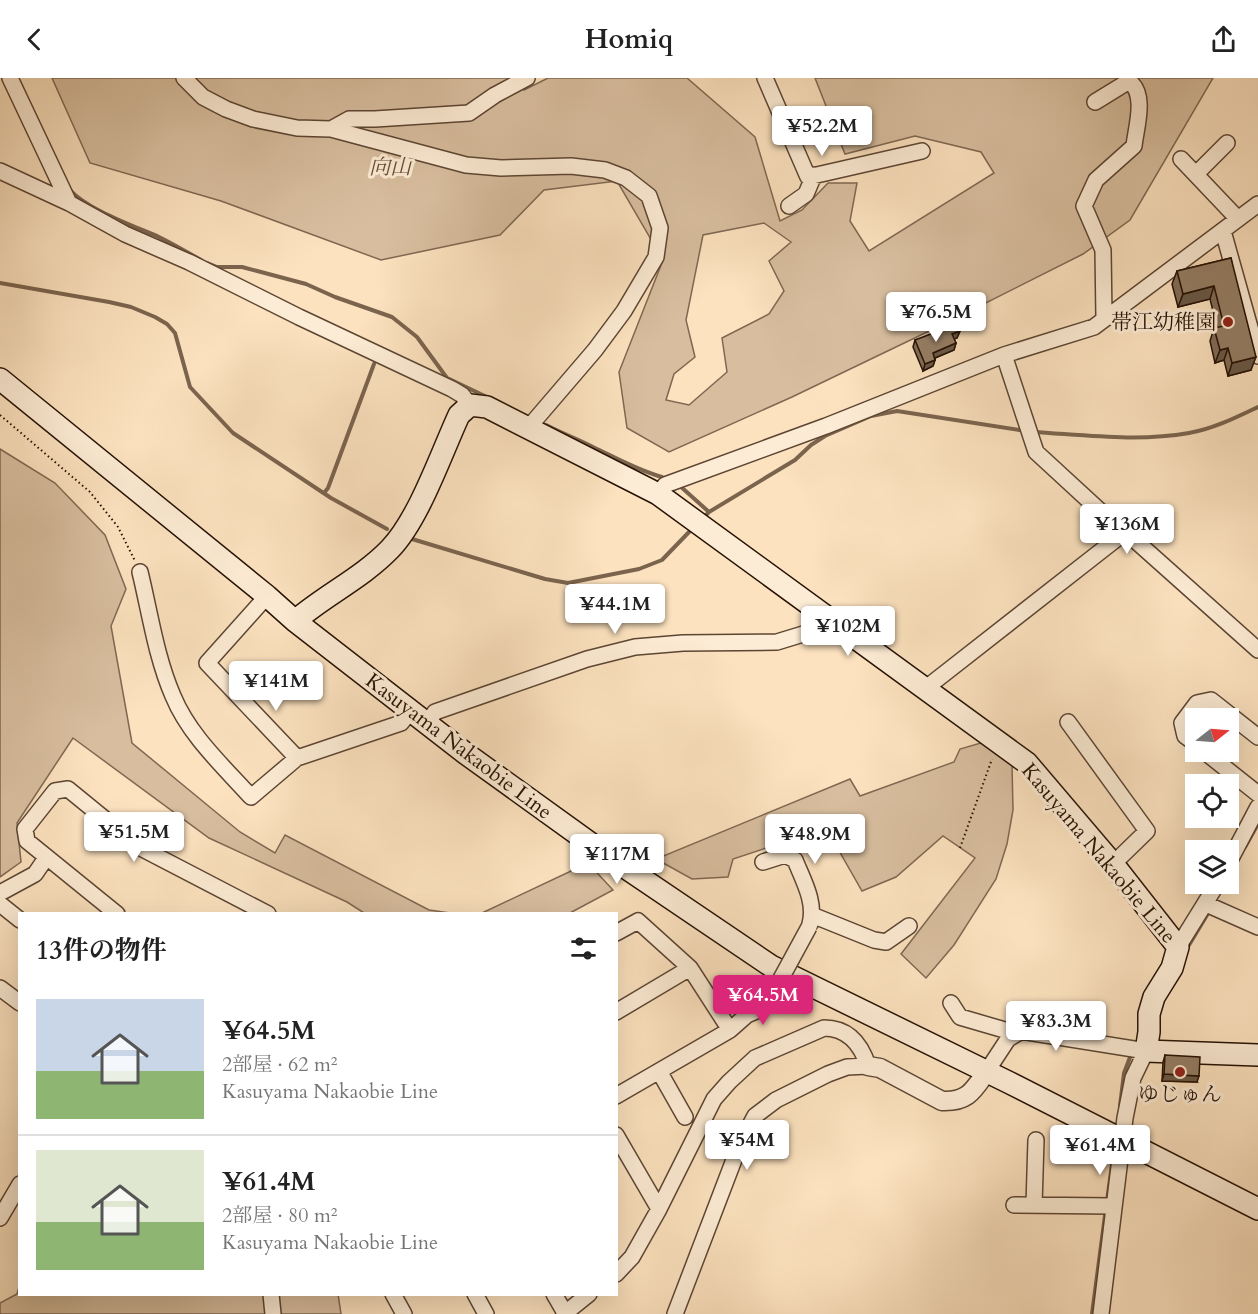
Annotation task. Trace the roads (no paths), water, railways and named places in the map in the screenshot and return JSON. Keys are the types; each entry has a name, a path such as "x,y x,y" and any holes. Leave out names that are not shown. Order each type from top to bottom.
{"main road":[{"name":"Kasuyama Nakaobie Line","path":"0,379 295,621 419,717 601,851 771,966 1122,1138 1258,1209"},
{"name":"Kasuyama Nakaobie Line","path":"470,405 487,407 658,494 1027,763 1113,864 1178,947 1172,968 1154,997 1149,1014 1149,1032 1138,1050"},
{"path":"295,621 363,573 391,548 415,513 459,415 470,405"},
{"path":"1138,1050 1258,1055"}],"street":[{"path":"10,78 69,203"},
{"path":"184,78 203,97 225,109 253,119 297,128 331,129 466,165 501,168 571,166 605,170 626,178 649,196 660,228 656,258 624,311 596,350 529,428"},
{"path":"331,129 349,118 375,119 469,113 495,95 527,78"},
{"path":"765,78 808,177 922,151"},
{"path":"1095,102 1129,81 1135,85 1139,96 1134,146 1096,180 1084,206 1103,250 1104,318"},
{"path":"1196,174 1227,143"},
{"path":"1181,159 1238,219"},
{"path":"0,171 69,203 125,234 189,262 452,389 462,395 470,405"},
{"path":"789,206 806,194 814,175"},
{"path":"658,494 665,485 826,426 1004,355 1094,327 1258,204"},
{"path":"1223,231 1251,305 1258,356"},
{"path":"1004,355 1036,452 1124,533 1128,534 1258,650"},
{"path":"926,688 1124,533"},
{"path":"140,572 161,660 173,698 201,742 251,797 297,758 587,659 635,647 683,643 777,642 836,624"},
{"path":"267,596 207,663 297,758"},
{"path":"1193,708 1197,703 1210,700 1220,708"},
{"path":"1185,719 1182,723 1185,736"},
{"path":"1068,722 1147,831 1113,864"},
{"path":"1239,722 1258,737"},
{"path":"1218,762 1258,794"},
{"path":"114,912 27,842 25,829 55,791 68,789 139,847 264,912"},
{"path":"1239,843 1258,807"},
{"path":"618,1095 730,1030 747,1015 763,1008 771,997 811,921 809,897 795,860 785,855 763,862"},
{"path":"0,893 35,874 46,858"},
{"path":"1178,947 1210,906 1214,894"},
{"path":"0,904 18,918"},
{"path":"1210,906 1258,927"},
{"path":"618,932 638,921 690,968 730,1030"},
{"path":"811,921 886,942 909,926"},
{"path":"618,1011 690,968"},
{"path":"0,988 18,1002"},
{"path":"951,1003 960,1017 1015,1033 1027,1030 1138,1050 1108,1206 1101,1314"},
{"path":"618,1272 632,1257 659,1209 714,1099 755,1058 824,1028 836,1028 849,1034 863,1050 868,1066"},
{"path":"675,1314 740,1144 755,1116 776,1100 847,1067 880,1068 942,1101 953,1102 964,1099 972,1093 1002,1046 1015,1033"},
{"path":"659,1071 685,1118"},
{"path":"618,1138 659,1209"},
{"path":"1034,1205 1036,1140"},
{"path":"0,1218 18,1187"},
{"path":"1014,1205 1108,1206"},
{"path":"271,1296 273,1314"},
{"path":"394,1296 404,1314"},
{"path":"476,1296 486,1314"},
{"path":"555,1296 564,1314 587,1296"}],"waterway":[{"path":"70,190 99,211 159,237 201,260"},
{"path":"207,263 217,267 242,267 306,284 392,317 417,337 447,378 489,398"},
{"path":"0,283 131,307 167,324 175,333 190,387 233,433 331,498 387,529"},
{"path":"324,493 328,488 374,364"},
{"path":"1033,432 1111,437 1170,436 1207,429 1258,407"},
{"path":"703,518 709,512 795,460 825,436 871,416 897,411 1026,431"},
{"path":"546,425 635,467 662,477"},
{"path":"680,486 709,512"},
{"path":"412,539 545,579 568,583 639,569 662,560 690,531"},
{"path":"1245,847 1258,824"},
{"path":"1189,945 1210,910"},
{"path":"1120,1106 1124,1073 1132,1052"},
{"path":"1107,1201 1113,1157"},
{"path":"1092,1314 1106,1208"}],"place":[{"name":"帯江幼稚園","path":"1228,322"},
{"name":"ゆじゅん","path":"1180,1072"}],"park label":[{"name":"向山","path":"390,167"}]}
